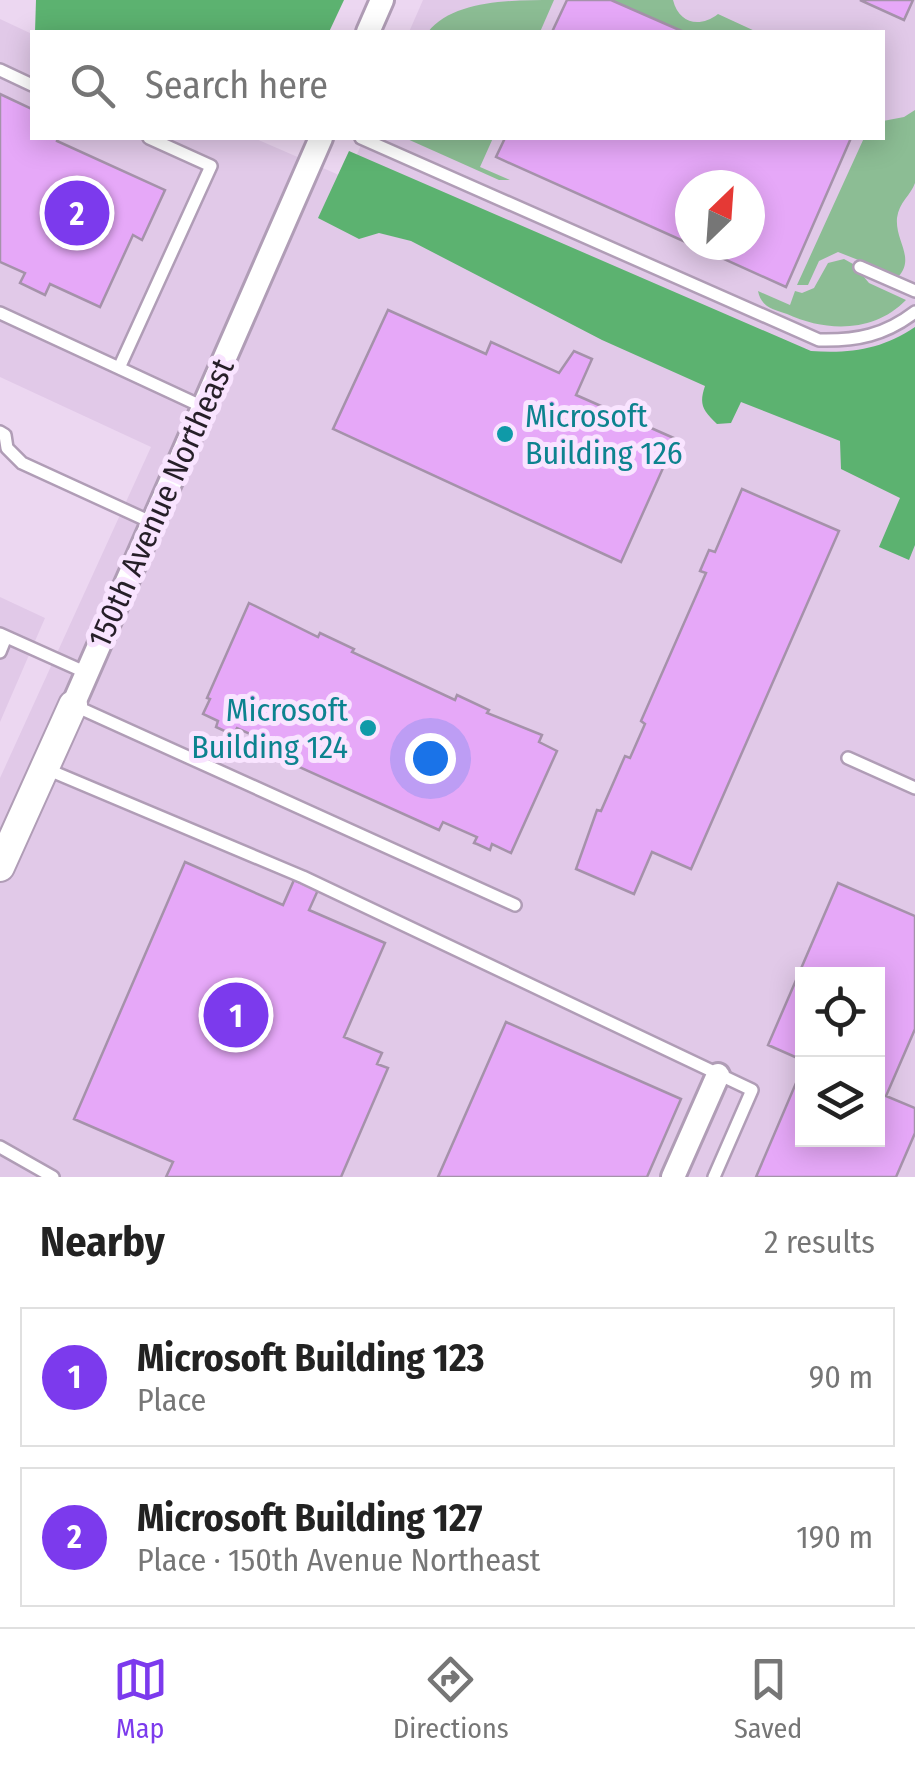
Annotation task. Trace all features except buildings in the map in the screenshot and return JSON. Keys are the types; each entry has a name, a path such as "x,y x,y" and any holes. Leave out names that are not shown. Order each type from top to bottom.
{"street":[{"path":"369,30 382,0"},
{"name":"150th Avenue Northeast","path":"0,868 321,140"},
{"path":"673,1177 718,1075"}],"lane":[{"path":"0,70 30,84"},
{"path":"120,368 211,166 152,140"},
{"path":"366,140 819,340 868,338 896,326 915,312"},
{"path":"860,266 915,291"},
{"path":"0,312 204,408"},
{"path":"0,432 5,435 7,448 22,464 153,523"},
{"path":"0,652 3,635 87,673"},
{"path":"72,705 515,905"},
{"path":"848,758 915,788"},
{"path":"44,768 303,876 752,1090 714,1177"},
{"path":"0,1147 52,1177"},
{"path":"17,1177 24,1163"}],"shaded area":[{"path":"423,0 915,0 915,411 352,166 363,140 885,140 885,30 410,30"},
{"path":"0,19 30,33 30,140 259,140 915,426 915,1177 0,1177 0,778 151,447 0,377"},
{"path":"0,597 45,618 0,722"}],"green space":[{"path":"36,0 344,0 330,30 35,30"},
{"path":"554,0 541,30 430,30 452,14 502,2"},
{"path":"611,0 673,0 685,19 704,21 718,14 753,30 679,30"},
{"path":"915,110 915,183 897,218 905,255 899,276 838,252 819,261 808,285 797,285 863,140 885,140 885,121"},
{"path":"409,140 492,140 480,167 510,180 499,180"},
{"path":"349,151 811,351 866,348 915,327 915,545 909,560 879,547 900,498 841,469 840,441 741,402 731,423 717,424 703,407 705,386 602,340 411,241 379,233 359,239 318,218"},
{"path":"844,259 869,283 906,300 865,324 833,326 772,309 760,296 758,291 790,305 795,291 802,293 814,288 828,263"}],"place":[{"name":"Microsoft Building 127","path":"77,213"},
{"name":"Microsoft Building 126","path":"505,434"},
{"name":"Microsoft Building 124","path":"368,728"},
{"name":"Microsoft Building 123","path":"236,1015"}]}
